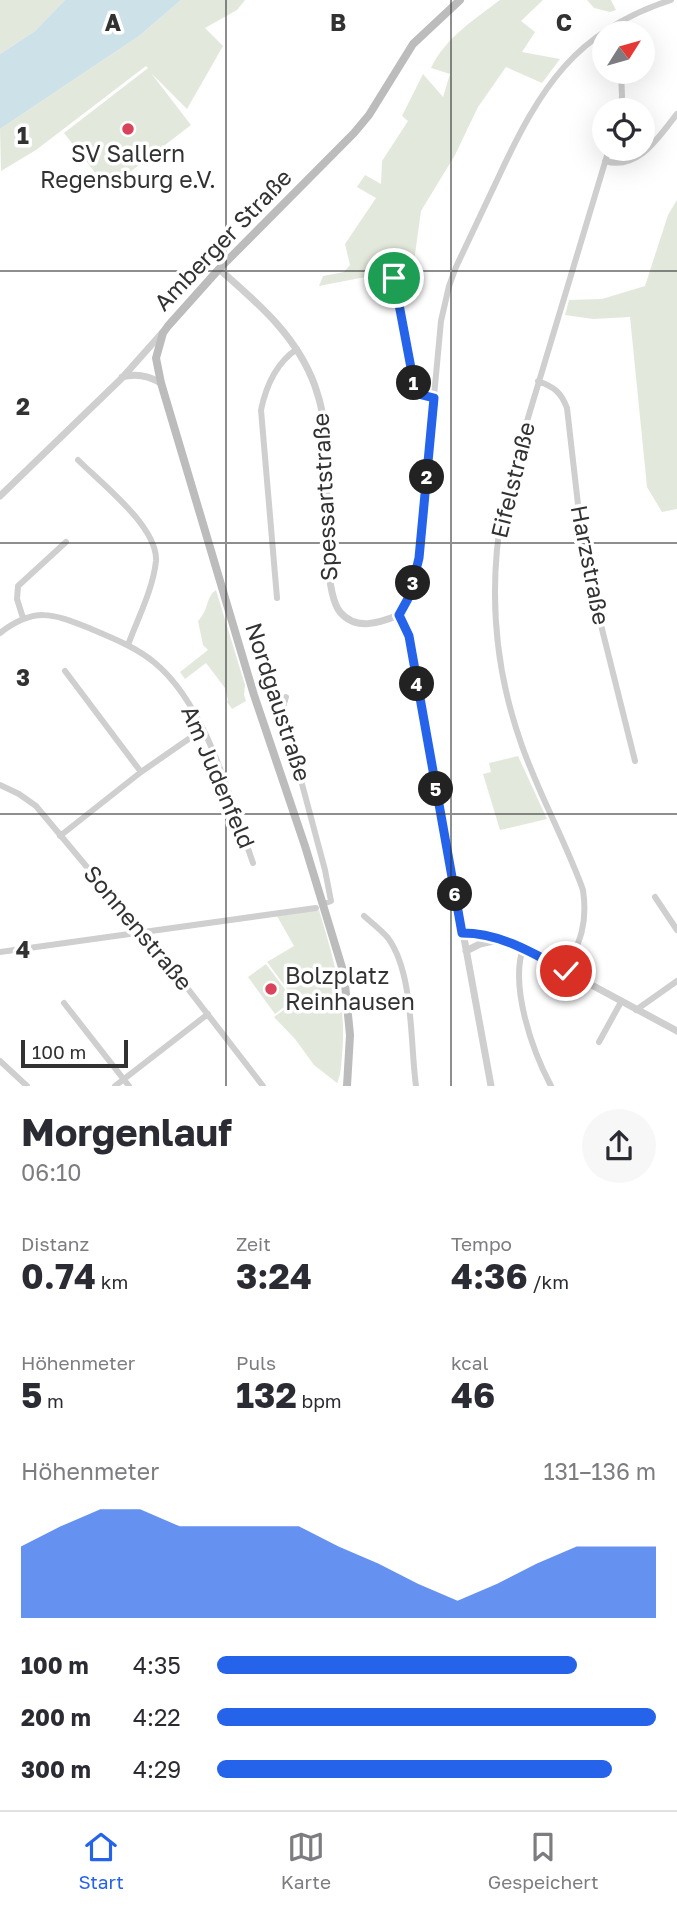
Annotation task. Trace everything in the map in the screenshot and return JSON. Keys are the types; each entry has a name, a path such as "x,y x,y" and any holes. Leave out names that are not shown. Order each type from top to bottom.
{"main road":[{"name":"Amberger Straße","path":"163,333 219,269 354,133 369,115 413,44 460,0"},
{"name":"Nordgaustraße","path":"163,333 156,358 161,383 254,695 344,974 350,1017 347,1086"}],"street":[{"path":"625,21 638,12 671,0"},
{"path":"491,1086 409,636 399,615 410,595 419,558 439,335 449,286 529,113 556,75 573,57 592,44"},
{"path":"655,139 677,114"},
{"path":"605,161 621,164 628,161"},
{"name":"Eifelstraße","path":"566,971 582,939 585,907 583,890 520,741 503,680 495,616 496,550 500,518 538,381 605,161"},
{"name":"Spessartstraße","path":"219,269 261,306 297,349 316,389 324,421 329,573 335,604 346,617 364,625 383,622 399,615"},
{"path":"394,278 415,389 422,395 434,398"},
{"name":"Amberger Straße","path":"0,496 122,378 163,333"},
{"path":"277,598 261,410 263,397 273,376 286,357 297,349"},
{"path":"122,378 130,375 145,376 161,383"},
{"name":"Harzstraße","path":"538,381 561,393 567,408 584,557 635,761"},
{"path":"78,460 143,525 155,549 152,580 128,645"},
{"path":"0,633 23,618 17,599 18,586 66,542"},
{"name":"Am Judenfeld","path":"23,618 37,615 57,616 128,645 164,670 182,693 202,729 253,863"},
{"path":"65,671 141,772"},
{"path":"0,952 320,906 331,901 298,769 281,717 286,697"},
{"path":"60,836 141,772 202,729"},
{"name":"Sonnenstraße","path":"0,785 36,806 208,1014 263,1086"},
{"path":"655,897 677,930"},
{"path":"364,916 387,937 400,965 411,1024 416,1086"},
{"path":"462,933 491,935 523,948 677,1031"},
{"path":"466,951 480,944 500,940"},
{"path":"523,948 519,959 520,979 529,1032 551,1086"},
{"path":"636,1010 677,982"},
{"path":"599,1042 621,1002"},
{"path":"64,1003 129,1086"},
{"path":"115,1086 208,1014"},
{"path":"0,1061 27,1086"}],"shaded area":[{"path":"0,0 65,0 35,31 0,54"},
{"path":"65,0 181,0 139,36 0,129 0,54 35,31"},
{"path":"181,0 245,0 237,10 205,28 223,46 187,109 151,73 191,125 108,189 64,133 148,68 146,66 36,150 1,171 0,129 139,36"},
{"path":"500,0 543,0 521,21 535,32 522,52 560,59 542,83 506,67 478,107 455,155 421,211 413,269 392,272 391,268 381,270 381,274 319,286 323,276 344,272 350,265 345,244 376,198 357,187 365,175 381,184 382,161 408,121 402,116 423,74 443,97 450,74 431,68 437,57 461,30"},
{"path":"587,0 611,0 616,10 610,12 594,8"},
{"path":"677,200 677,509 662,512 647,487 630,317 593,319 565,315 569,300 602,299 645,286 668,215"},
{"path":"216,590 245,685 246,701 232,709 227,702 225,688 206,663 185,679 180,672 208,650 203,645 198,621 210,596"},
{"path":"518,756 547,819 500,830 483,774 491,772 489,763"},
{"path":"319,910 334,964 343,1019 341,1070 337,1083 314,1065 274,1017 296,1001 267,962 294,946 277,916"},
{"name":"Bolzplatz Reinhausen","path":"266,964 293,1000 275,1014 248,977"}],"place":[{"name":"SV Sallern Regensburg e.V.","path":"128,129"},
{"name":"Bolzplatz Reinhausen","path":"271,989"}],"route":[{"path":"394,278 415,389 422,395 434,398 419,558 410,595 399,615 409,636 462,933 491,935 523,948 566,971"}]}
